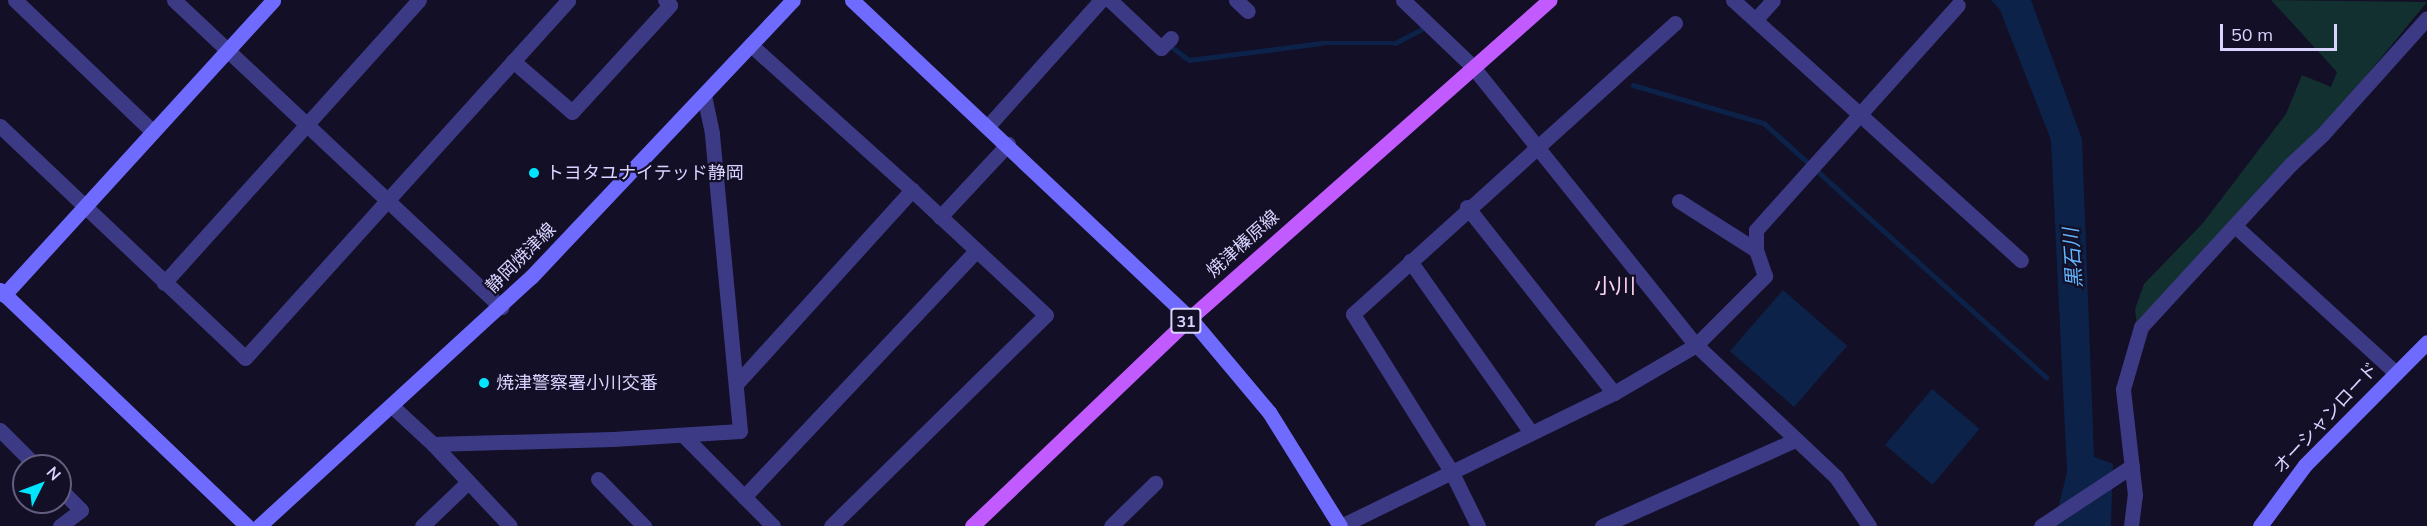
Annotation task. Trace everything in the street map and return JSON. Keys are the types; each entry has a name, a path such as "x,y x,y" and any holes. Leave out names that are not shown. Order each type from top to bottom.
{"main road":[{"name":"焼津榛原線","path":"972,526 1190,318 1549,0"}],"street":[{"path":"15,0 152,131"},
{"path":"174,0 501,307"},
{"path":"247,526 1,294 273,0"},
{"path":"164,283 419,0"},
{"path":"0,126 82,207 245,358 568,0"},
{"path":"513,61 572,112 670,5 665,0"},
{"name":"静岡焼津線","path":"259,526 501,307 704,96 792,0"},
{"path":"852,0 1008,144 1190,318 1269,412 1340,526 1530,431 1614,393 1696,345 1765,276 1756,250 1756,230 1958,5"},
{"path":"988,126 1101,0"},
{"path":"1110,0 1161,48 1167,41"},
{"path":"1403,0 1473,67 1696,345 1836,477 1869,526"},
{"path":"1732,0 1756,18 2020,260"},
{"path":"1756,18 1773,0"},
{"path":"2131,526 2135,495 2123,389 2141,327 2427,18"},
{"path":"1478,526 1451,471 1353,314 1467,207 1675,23"},
{"path":"751,45 1046,315 831,526"},
{"path":"433,444 683,435 740,430 712,133 704,96"},
{"path":"940,217 1008,144"},
{"path":"737,383 912,190"},
{"path":"1678,201 1756,250"},
{"path":"1467,207 1614,393"},
{"path":"2235,226 2396,373"},
{"path":"744,497 976,251"},
{"path":"1410,261 1530,431"},
{"name":"オーシャンロード","path":"2260,526 2305,465 2427,342"},
{"path":"393,407 433,444 467,483 510,526"},
{"path":"0,430 24,454"},
{"path":"683,435 773,526"},
{"path":"1602,526 1796,440"},
{"path":"2044,523 2132,466"},
{"path":"598,479 644,526"},
{"path":"422,526 467,483"},
{"path":"1111,526 1155,483"},
{"path":"60,526 81,510 72,501"}],"green space":[{"path":"2271,0 2427,2 2334,115 2137,326 2135,309 2144,284 2203,223 2286,114 2302,75 2331,87 2337,72"}],"water":[{"name":"黒石川","path":"1991,0 2031,0 2082,139 2094,457 2113,464 2111,526 2054,526 2067,472 2051,140 2000,10"},
{"path":"1783,290 1847,346 1794,407 1730,351"},
{"path":"1932,389 1979,429 1933,485 1885,445"}],"waterway":[{"path":"1168,44 1189,60 1321,43 1395,43 1421,30"},
{"path":"1633,85 1764,123 2046,377"}],"place":[{"name":"トヨタユナイテッド静岡","path":"534,173"},
{"name":"焼津警察署小川交番","path":"484,383"}],"district":[{"name":"小川","path":"1615,285"}]}
